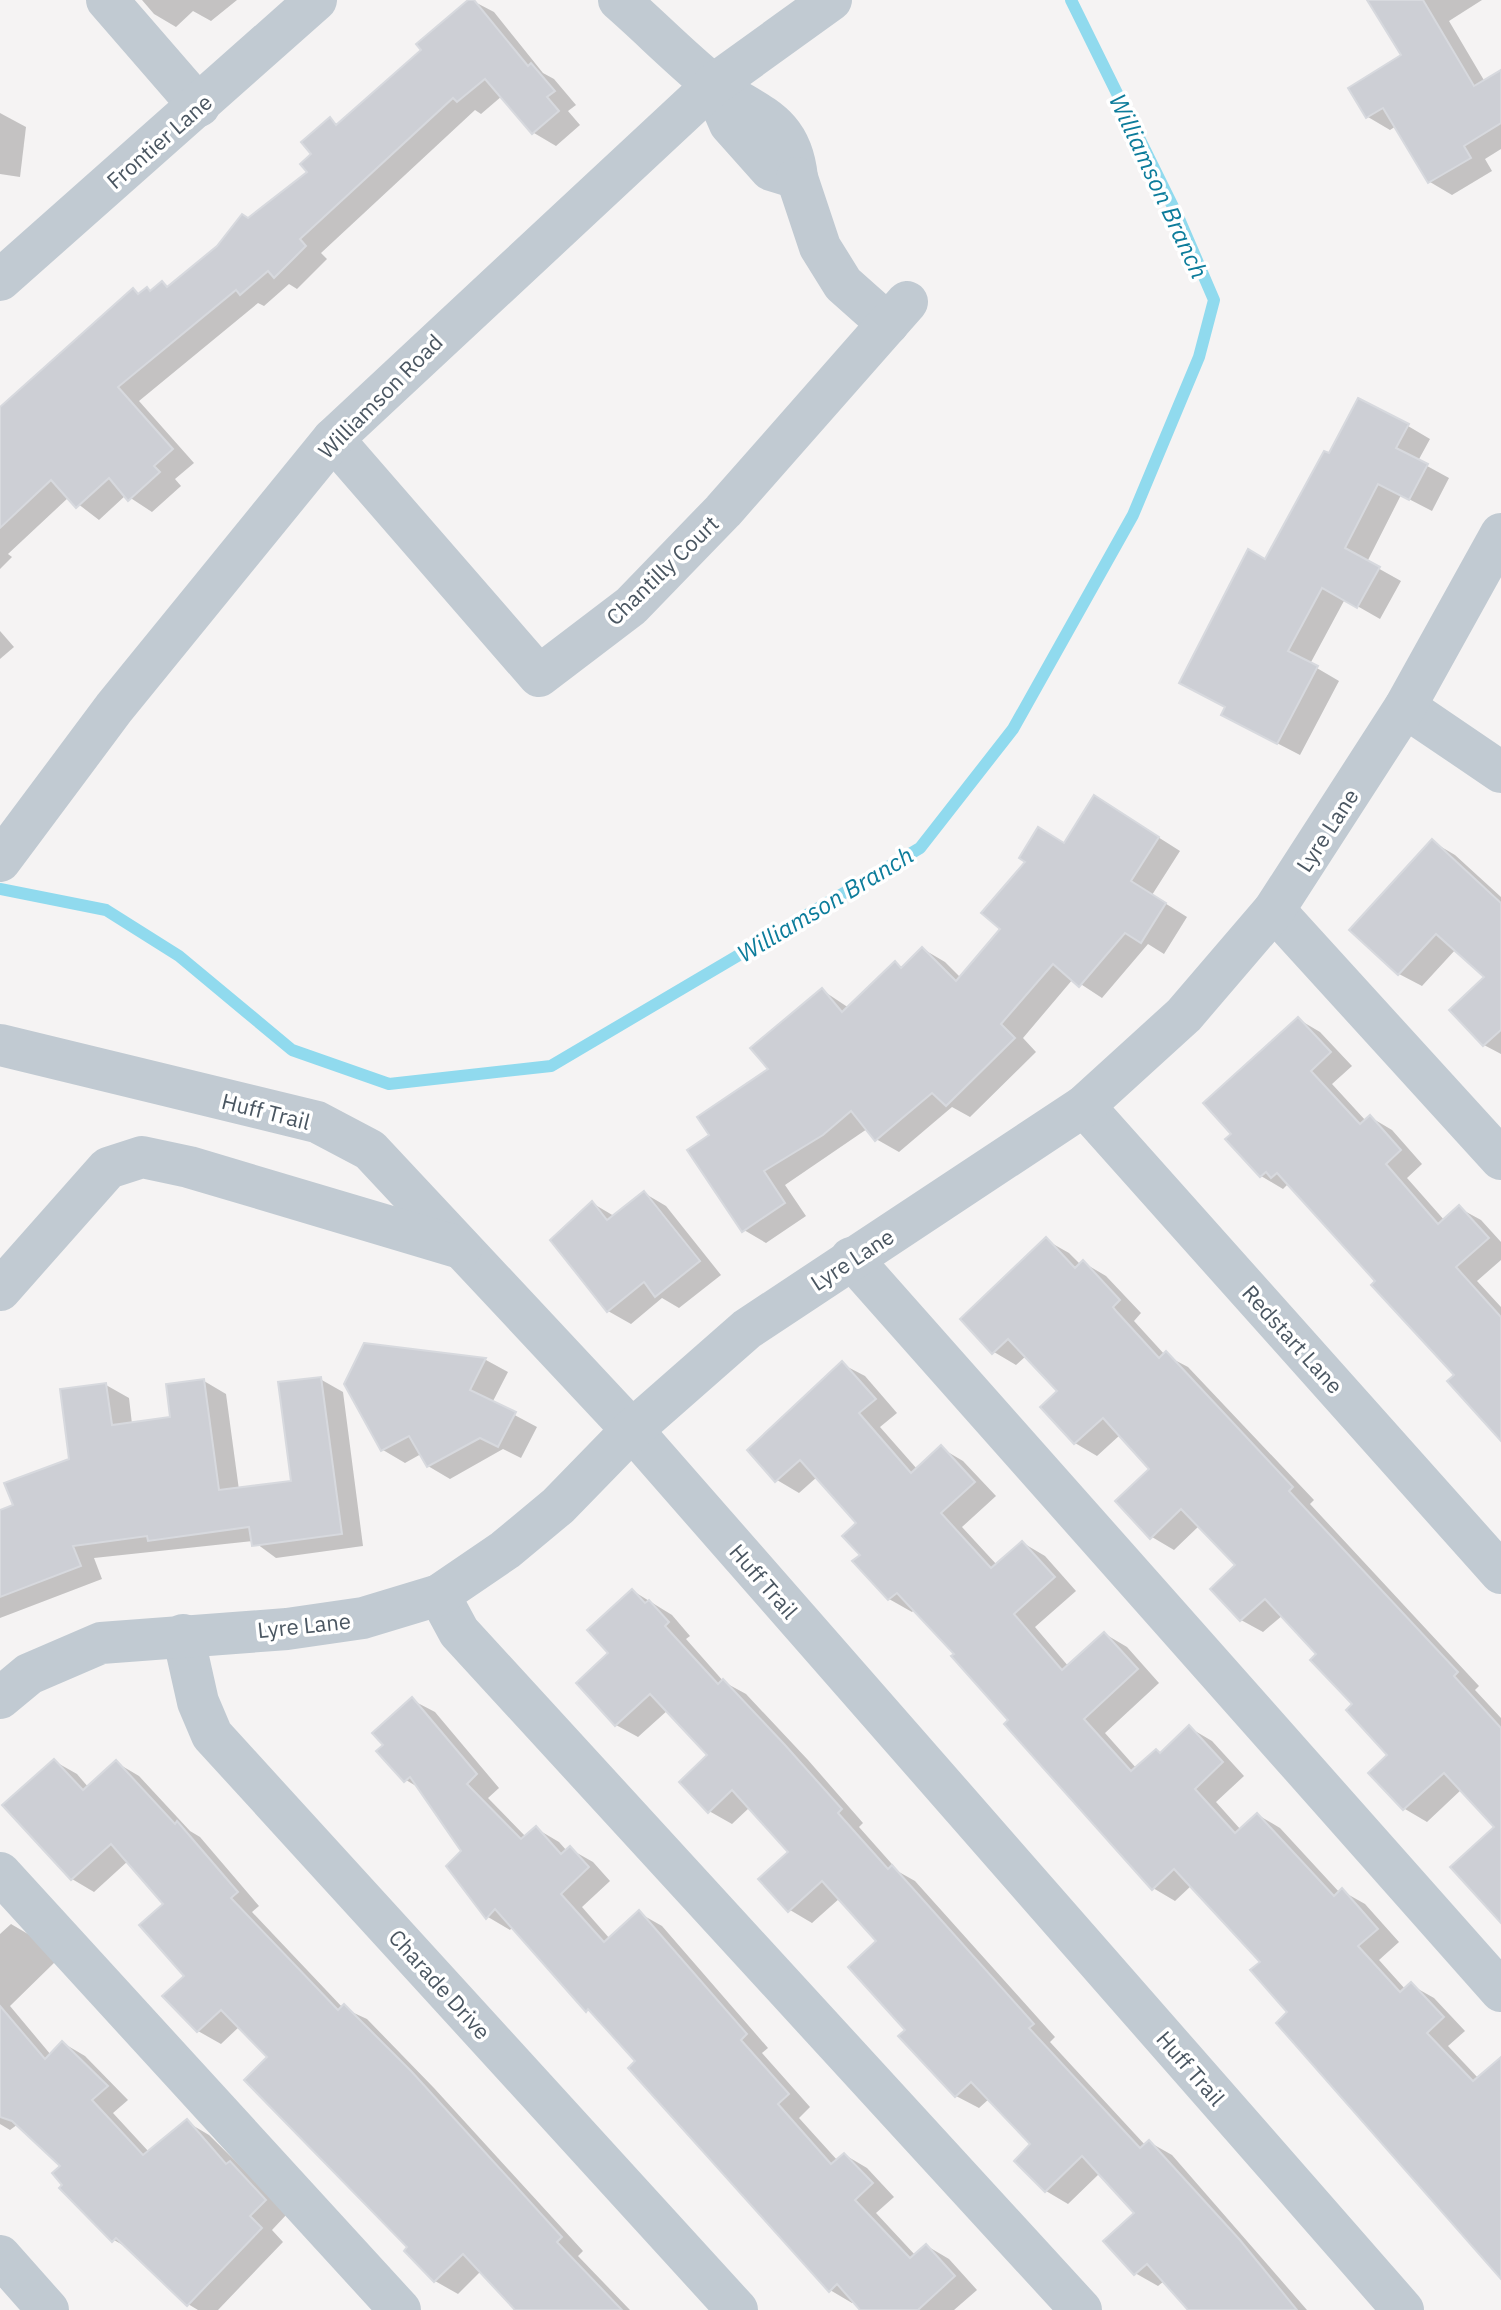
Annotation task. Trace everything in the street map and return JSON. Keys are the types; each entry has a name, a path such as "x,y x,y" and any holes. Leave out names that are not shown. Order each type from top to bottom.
{"street":[{"path":"107,0 199,106"},
{"name":"Frontier Lane","path":"0,280 316,0"},
{"path":"619,0 713,85"},
{"name":"Williamson Road","path":"2,857 114,708 333,439 713,85 831,0"},
{"name":"Chantilly Court","path":"333,439 539,676 631,606 723,511 898,313 843,284 820,247 797,178 771,170 730,124 713,85"},
{"name":"Lyre Lane","path":"0,1698 29,1674 101,1643 287,1629 363,1618 439,1595 505,1550 558,1506 632,1430 747,1329 1084,1106 1184,1015 1274,910 1405,707 1501,534"},
{"path":"1405,707 1501,772"},
{"path":"1274,910 1501,1159"},
{"name":"Huff Trail","path":"0,1045 317,1122 370,1150 632,1430 1403,2310"},
{"name":"Redstart Lane","path":"1084,1106 1501,1573"},
{"path":"0,1290 108,1168 142,1157 189,1167 462,1248"},
{"path":"851,1258 1501,1991"},
{"path":"439,1595 459,1632 1081,2310"},
{"name":"Charade Drive","path":"183,1635 198,1702 212,1735 737,2310"},
{"path":"0,1873 400,2310"},
{"path":"0,2256 48,2310"}],"building":[{"path":"468,0 474,0 528,66 531,63 555,91 547,97 559,111 532,134 485,79 457,102 453,98 300,239 306,246 274,278 268,271 240,295 236,290 118,387 173,449 154,466 160,472 128,501 109,478 76,508 51,480 0,528 0,407 133,288 138,294 147,287 150,291 162,281 167,287 217,246 242,214 248,218 307,172 300,164 311,154 301,142 330,117 336,125 421,50 416,44"},
{"path":"1367,0 1423,0 1474,86 1501,70 1501,123 1464,146 1471,158 1428,183 1383,108 1366,118 1348,88 1401,55"},
{"path":"1358,398 1409,424 1396,448 1428,464 1409,500 1378,484 1345,548 1380,567 1357,608 1322,588 1288,651 1318,666 1277,744 1221,715 1225,707 1179,683 1248,549 1265,559 1324,451 1329,453"},
{"path":"1094,795 1159,837 1131,881 1166,903 1141,943 1125,933 1079,987 1053,964 1001,1024 1015,1038 946,1106 932,1093 875,1141 851,1111 823,1135 764,1171 785,1203 742,1232 687,1150 709,1135 697,1117 768,1069 750,1048 822,988 842,1012 895,961 901,968 922,947 956,981 1000,929 981,913 1025,862 1019,858 1038,827 1064,843"},
{"path":"1432,839 1501,903 1501,1030 1483,1046 1449,1010 1484,977 1436,934 1398,975 1349,930"},
{"path":"1298,1017 1331,1052 1311,1071 1360,1124 1370,1115 1401,1150 1386,1164 1438,1224 1459,1205 1489,1238 1456,1267 1501,1317 1501,1441 1447,1381 1454,1375 1371,1285 1375,1281 1277,1173 1271,1178 1266,1172 1260,1177 1225,1139 1231,1134 1203,1103"},
{"path":"644,1191 700,1261 655,1297 644,1282 607,1312 550,1240 592,1201 607,1220"},
{"path":"1046,1237 1075,1268 1083,1260 1120,1300 1113,1307 1117,1312 1159,1358 1166,1351 1293,1487 1289,1491 1458,1672 1454,1676 1501,1728 1501,1923 1450,1867 1494,1827 1444,1773 1403,1810 1368,1773 1387,1755 1346,1710 1352,1704 1310,1660 1316,1654 1265,1599 1240,1621 1210,1589 1235,1565 1181,1509 1150,1539 1115,1501 1149,1469 1103,1418 1074,1444 1040,1407 1057,1391 1008,1339 992,1354 960,1319"},
{"path":"364,1343 486,1358 470,1390 516,1412 498,1447 480,1438 427,1467 409,1436 381,1451 344,1384"},
{"path":"842,1361 876,1399 859,1413 911,1473 941,1445 975,1482 941,1513 991,1568 1022,1541 1055,1577 1014,1614 1062,1670 1104,1632 1138,1669 1084,1719 1131,1771 1156,1749 1160,1753 1189,1725 1223,1762 1195,1789 1235,1833 1257,1813 1334,1896 1342,1888 1378,1929 1358,1946 1400,1992 1411,1982 1444,2017 1427,2033 1473,2081 1501,2057 1501,2279 1276,2023 1287,2012 1250,1970 1260,1962 1174,1869 1152,1890 1004,1724 1008,1720 951,1656 954,1654 897,1593 888,1600 852,1561 860,1555 842,1536 856,1523 800,1460 775,1482 747,1450"},
{"path":"321,1377 342,1534 252,1546 249,1527 148,1541 147,1536 73,1546 81,1566 0,1597 0,1510 13,1505 4,1483 69,1459 60,1389 106,1383 112,1425 170,1417 166,1384 204,1379 219,1490 291,1481 278,1382"},
{"path":"632,1589 645,1603 649,1600 669,1622 665,1626 718,1684 723,1679 785,1745 842,1809 838,1813 888,1869 892,1865 1034,2024 1029,2028 1140,2148 1149,2140 1240,2240 1297,2310 1188,2310 1147,2264 1134,2275 1103,2241 1134,2213 1082,2156 1045,2192 1014,2161 1030,2144 971,2082 955,2097 898,2036 905,2030 848,1967 876,1941 822,1881 788,1912 758,1879 788,1852 732,1790 708,1813 679,1782 707,1755 650,1694 615,1726 576,1683 608,1653 587,1630"},
{"path":"412,1697 477,1774 467,1784 521,1839 536,1826 561,1854 570,1846 589,1867 561,1894 604,1942 639,1910 747,2034 741,2040 789,2094 778,2104 831,2164 844,2153 873,2183 855,2200 910,2258 926,2244 955,2276 918,2310 860,2310 837,2284 829,2292 628,2068 635,2061 588,2009 586,2012 495,1909 486,1919 446,1866 461,1851 410,1777 404,1782 376,1751 383,1745 372,1733"},
{"path":"54,1759 83,1790 116,1760 175,1824 177,1821 238,1892 231,1898 338,2010 344,2004 412,2072 562,2237 557,2242 622,2310 515,2310 463,2254 434,2282 404,2251 407,2247 244,2080 267,2057 221,2010 197,2032 162,1996 184,1976 139,1925 163,1904 111,1844 71,1880 2,1805"},
{"path":"0,2006 45,2059 62,2041 108,2086 92,2100 143,2155 187,2119 226,2164 230,2161 266,2200 250,2216 262,2228 187,2306 116,2238 112,2242 59,2188 62,2185 52,2173 60,2166 12,2121 0,2117"}],"waterway":[{"name":"Williamson Branch","path":"0,889 106,910 179,956 292,1050 389,1084 551,1066 920,848 1013,729 1133,515 1199,357 1214,300 1180,221 1071,0"}]}
